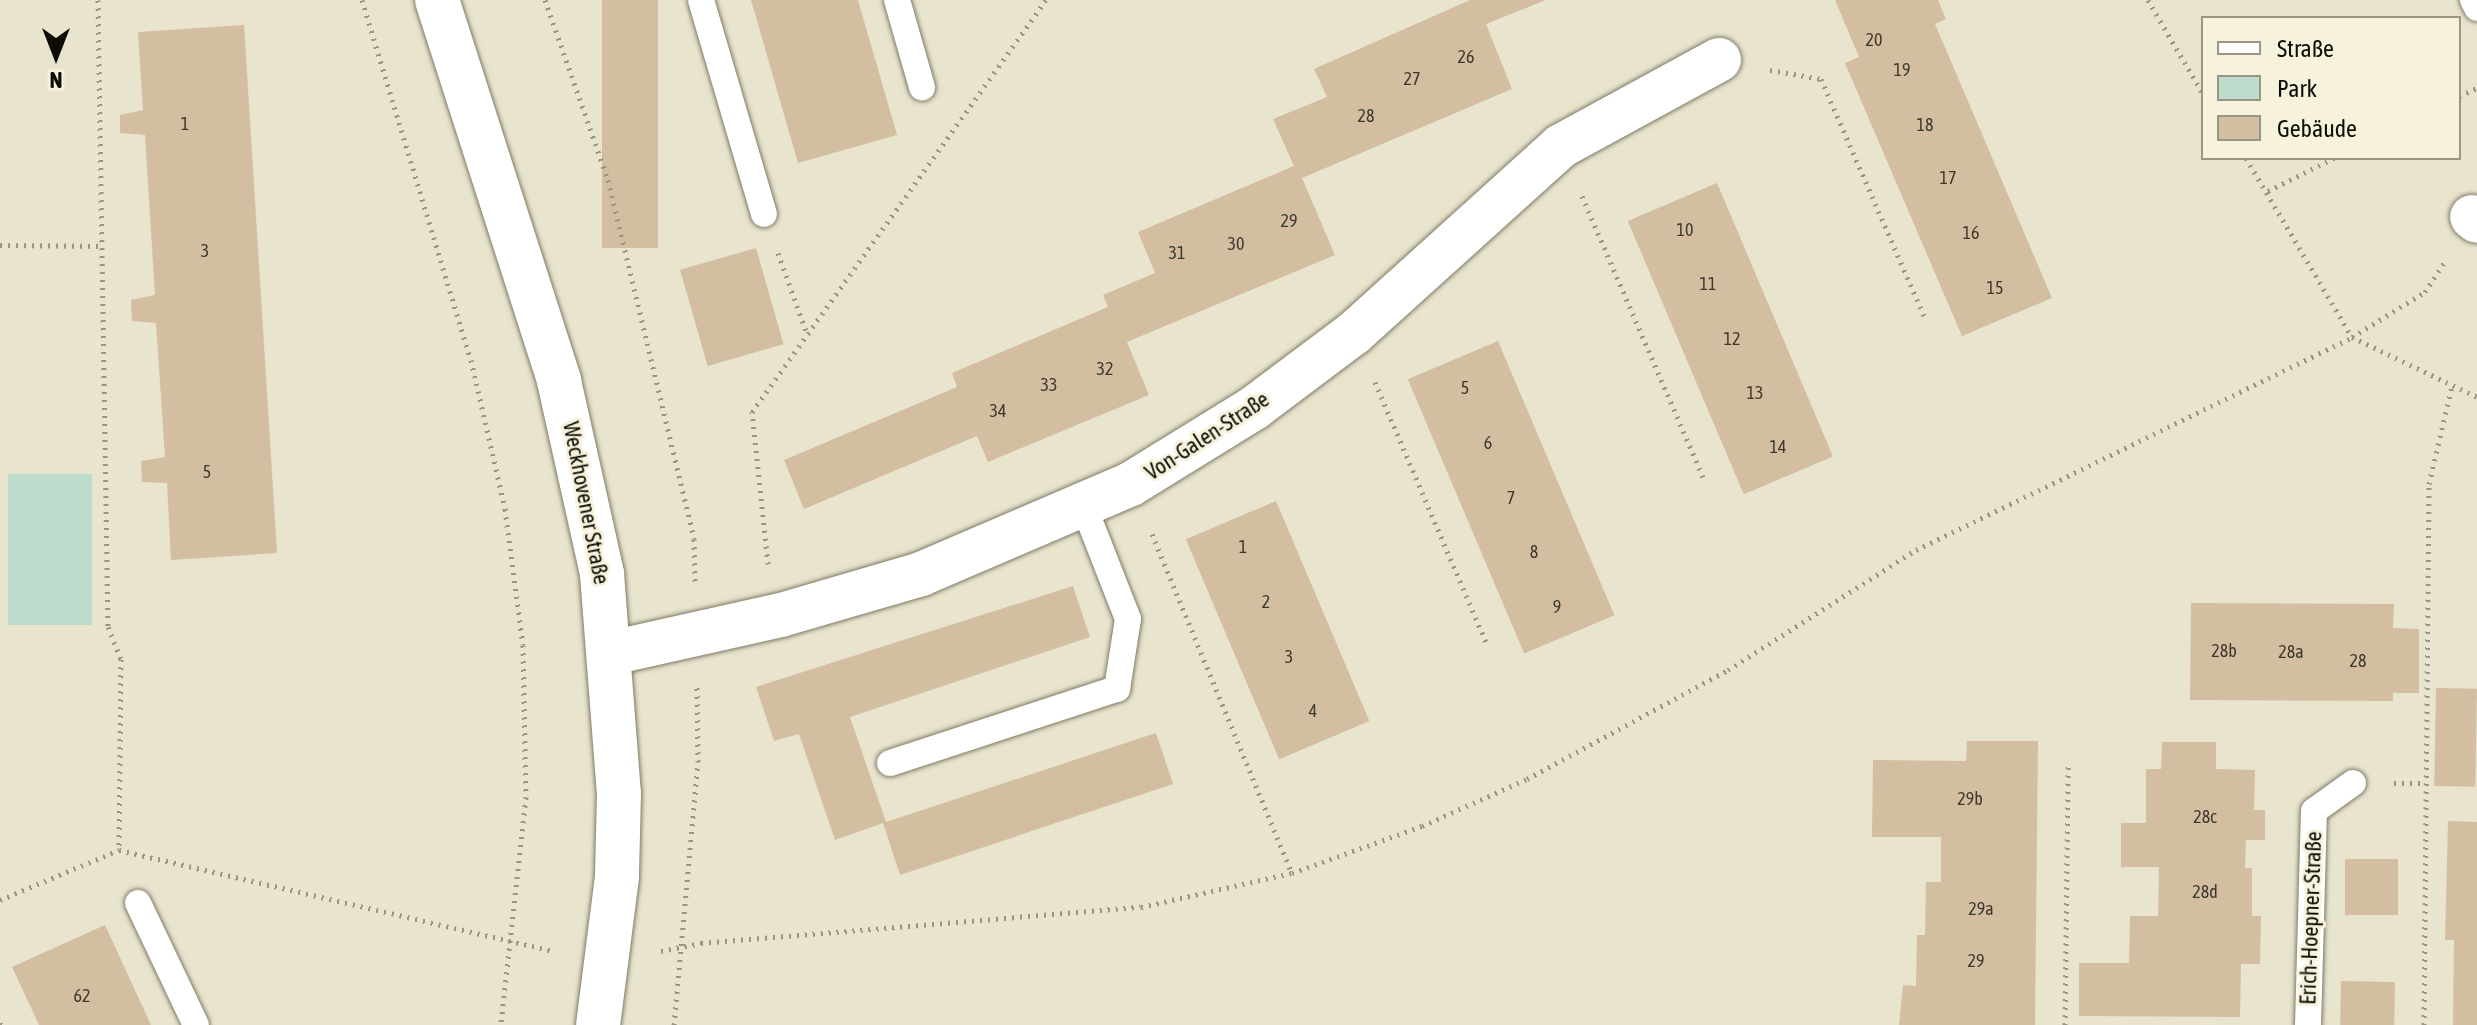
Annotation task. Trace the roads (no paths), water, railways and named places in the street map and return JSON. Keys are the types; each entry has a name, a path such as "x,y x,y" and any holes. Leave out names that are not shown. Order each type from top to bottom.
{"street":[{"name":"Weckhovener Straße","path":"437,0 559,381 585,482 611,653 619,793 608,962 598,1025"},
{"name":"Von-Galen-Straße","path":"611,653 781,615 921,574 1084,507 1131,484 1254,408 1354,333 1561,146 1719,60"}],"lane":[{"path":"701,0 764,214"},
{"path":"897,0 922,87"},
{"path":"2473,0 2477,8"},
{"path":"890,763 1117,689 1128,619 1084,507"},
{"name":"Erich-Hoepner-Straße","path":"2308,1025 2314,811 2353,783"},
{"path":"138,903 196,1025"}]}
